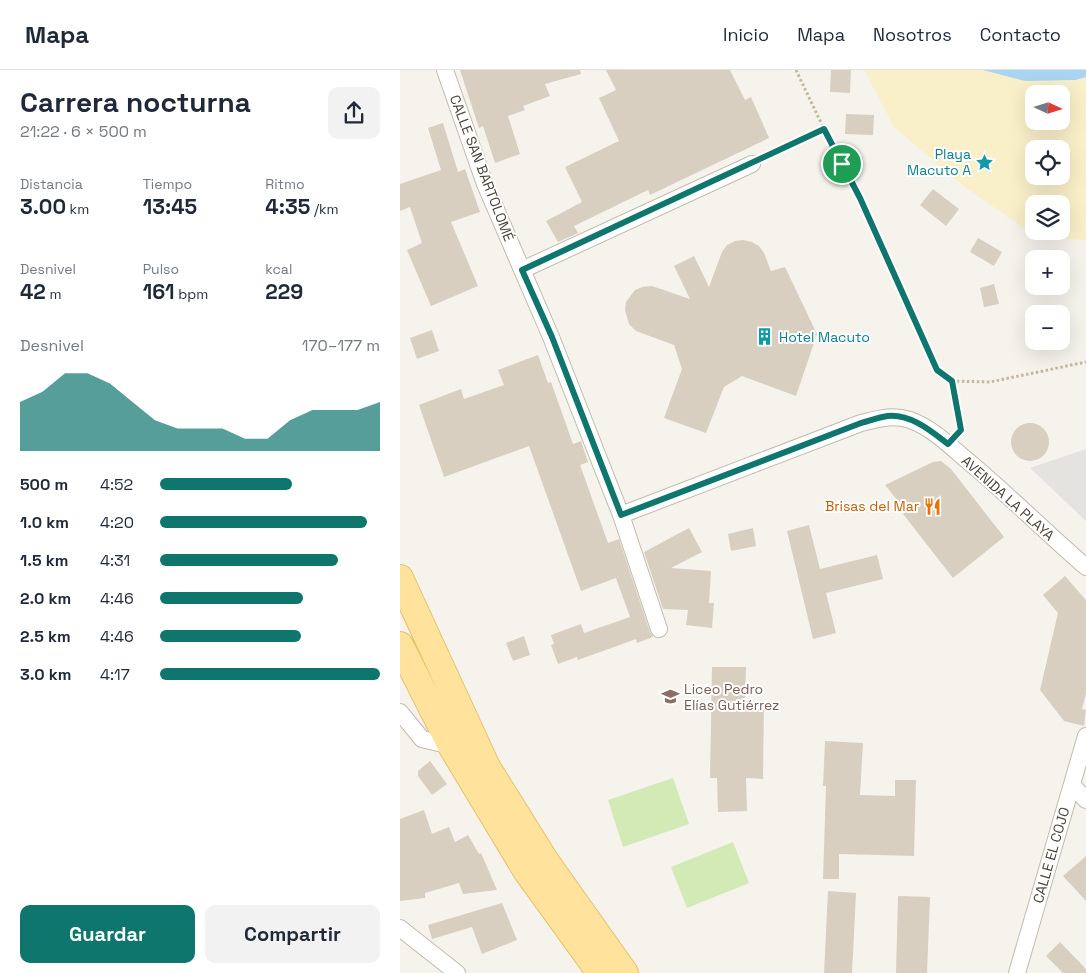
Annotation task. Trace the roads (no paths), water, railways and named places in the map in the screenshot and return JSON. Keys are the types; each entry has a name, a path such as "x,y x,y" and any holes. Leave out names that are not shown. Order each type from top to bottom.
{"main road":[{"path":"400,578 487,767 545,860 625,973"},
{"path":"400,645 451,746 527,872 600,973"}],"street":[{"name":"CALLE SAN BARTOLOMÉ","path":"445,70 485,184 552,337 621,515 659,629"},
{"path":"522,270 752,164"},
{"name":"AVENIDA LA PLAYA","path":"621,515 861,423 890,416 908,419 923,425 948,444 996,484 1086,567"},
{"path":"400,712 422,739 451,746"},
{"name":"CALLE EL COJO","path":"1017,973 1086,736"},
{"path":"1072,785 1086,800"},
{"path":"400,928 457,973"}],"water":[{"path":"983,70 1086,70 1086,77 1076,80 1025,81"}],"place":[{"name":"Playa Macuto A","path":"985,162"},
{"name":"Hotel Macuto","path":"765,337"},
{"name":"Brisas del Mar","path":"933,506"},
{"name":"Liceo Pedro Elías Gutiérrez","path":"670,697"}]}
